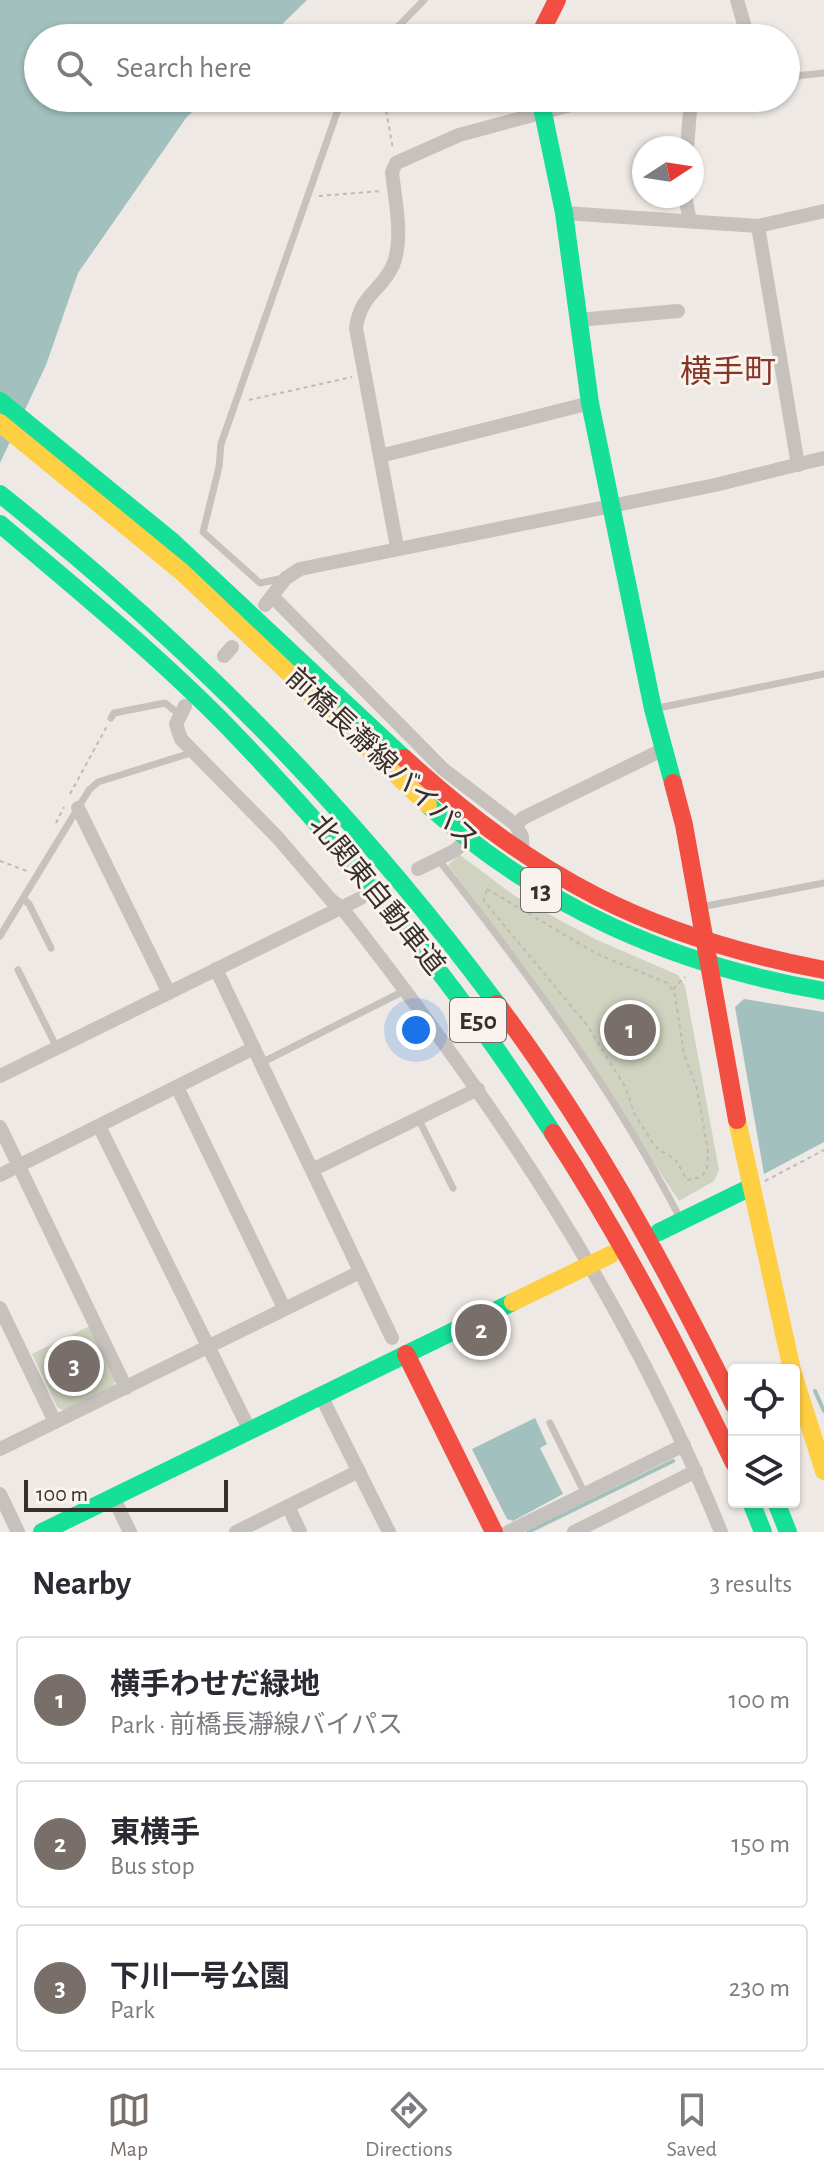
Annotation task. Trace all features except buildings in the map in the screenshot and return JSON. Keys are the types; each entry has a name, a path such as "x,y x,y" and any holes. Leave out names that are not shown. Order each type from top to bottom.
{"main road":[{"path":"545,24 557,0"},
{"path":"544,112 564,213 590,403 699,939"},
{"name":"前橋長瀞線バイパス","path":"0,401 116,490 405,785 468,840 515,875 610,928 698,968 824,991"},
{"name":"前橋長瀞線バイパス","path":"0,423 176,553 416,770 488,830 523,854 612,904 699,939 824,970"},
{"name":"北関東自動車道","path":"0,494 147,615 220,683 332,800 438,926 541,1067 619,1191 700,1335 728,1393"},
{"name":"北関東自動車道","path":"0,524 137,638 258,754 325,827 419,940 479,1020 559,1138 641,1275 728,1451"},
{"path":"662,750 684,825 699,907 698,968 791,1364"},
{"path":"659,1232 748,1189"},
{"path":"748,1189 757,1288 780,1364"},
{"path":"42,1532 610,1255"},
{"path":"406,1354 494,1532"},
{"path":"800,1396 824,1471"},
{"path":"800,1420 824,1478"},
{"path":"753,1508 763,1532"},
{"path":"778,1508 788,1532"}],"street":[{"path":"739,0 745,24"},
{"path":"397,547 357,318 359,308 392,267 398,244 392,172 396,163 521,112"},
{"path":"688,136 690,112"},
{"path":"687,208 690,221"},
{"path":"564,213 758,226 824,211"},
{"path":"758,226 798,465"},
{"path":"578,320 678,311"},
{"path":"380,456 590,403"},
{"path":"523,854 522,837 516,825 443,769 268,600 286,578 300,569 824,458"},
{"path":"182,710 176,724 181,739 278,838 331,900 342,908 478,1089 591,1265 684,1445 717,1531"},
{"path":"516,825 523,818 662,750"},
{"path":"78,808 169,993"},
{"path":"418,869 468,840"},
{"path":"0,1076 361,898"},
{"path":"216,969 392,1338"},
{"path":"0,1175 254,1048"},
{"path":"177,1087 284,1308"},
{"path":"312,1170 478,1089"},
{"path":"99,1126 250,1431"},
{"path":"0,1127 126,1388"},
{"path":"0,1449 360,1272"},
{"path":"0,1308 55,1422"},
{"path":"321,1396 389,1532"},
{"path":"508,1532 684,1445"},
{"path":"236,1532 359,1471"},
{"path":"574,1532 696,1471"},
{"path":"0,1494 18,1532"},
{"path":"114,1499 130,1532"},
{"path":"288,1506 300,1532"}],"lane":[{"path":"401,24 424,0"},
{"path":"800,76 824,73"},
{"path":"286,578 260,583 203,532 219,467 221,444 337,112"},
{"path":"653,709 824,674"},
{"path":"111,718 114,713 165,703 182,710"},
{"path":"0,936 78,808 98,782 194,752"},
{"path":"438,859 529,980 590,1068 682,1221"},
{"path":"699,907 824,883"},
{"path":"23,899 29,904 51,948"},
{"path":"18,970 57,1048"},
{"path":"261,1063 406,990"},
{"path":"418,1118 453,1188"},
{"path":"550,1423 585,1494"}],"path":[{"path":"386,112 396,163"},
{"path":"307,197 394,190"},
{"path":"236,403 365,374"},
{"path":"51,832 111,718"},
{"path":"0,861 29,872"},
{"path":"487,889 493,891 563,936 667,983 672,990 708,1151 707,1169 693,1181 687,1180 669,1153 659,1150 652,1142 634,1113 626,1088 587,1025 484,901 483,894 487,889"},
{"path":"672,990 698,968"},
{"path":"748,1189 824,1150"}],"green space":[{"path":"460,855 515,896 595,939 678,975 685,986 719,1170 714,1181 679,1201 526,969 448,865"},
{"path":"90,1326 116,1378 113,1387 64,1411 57,1407 32,1354"}],"water":[{"path":"0,0 307,0 282,24 24,24 24,112 192,112 78,273 46,365 0,463"},
{"path":"744,999 824,1012 824,1142 764,1174 735,1007"},
{"path":"535,1418 547,1444 540,1448 563,1494 513,1521 507,1519 472,1449"}],"waterway":[{"path":"815,1391 824,1411"},
{"path":"528,1532 673,1461"}],"traffic: fast":[{"path":"543,112 564,213 590,403 653,709 673,783"},
{"path":"0,401 173,542 404,758"},
{"path":"0,494 138,611 265,732 384,863 497,1004"},
{"path":"0,524 172,673 272,773 400,921 479,1025 553,1133"},
{"path":"428,805 517,874 612,927 715,965 824,991"},
{"path":"659,1232 749,1188"},
{"path":"42,1532 513,1302"},
{"path":"753,1508 763,1532"},
{"path":"778,1508 788,1532"}],"traffic: slow":[{"path":"0,423 182,572 428,805"},
{"path":"737,1120 791,1364"},
{"path":"513,1302 610,1255"},
{"path":"800,1396 824,1471"}],"traffic: jam":[{"path":"545,24 557,0"},
{"path":"404,758 501,837 597,897 702,940 824,970"},
{"path":"673,783 684,825 737,1120"},
{"path":"497,1004 564,1100 625,1199 728,1393"},
{"path":"553,1133 649,1295 728,1451"},
{"path":"406,1354 494,1532"}],"place":[{"name":"横手わせだ緑地","path":"630,1030"},
{"name":"東横手","path":"481,1330"},
{"name":"下川一号公園","path":"74,1366"}],"district":[{"name":"横手町","path":"728,371"}]}
